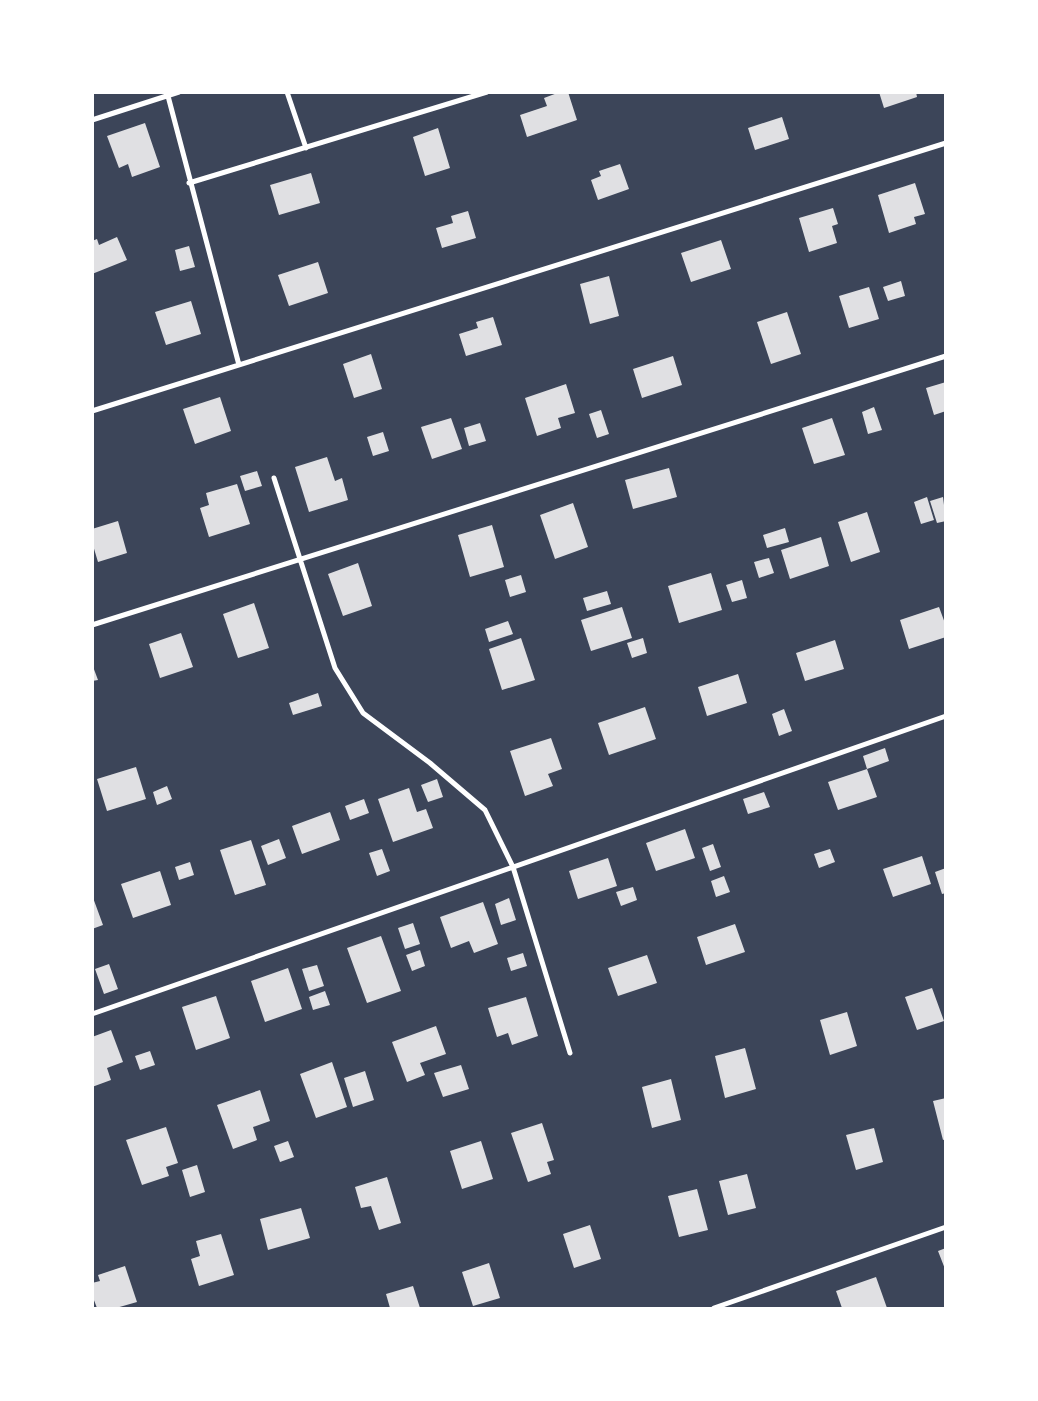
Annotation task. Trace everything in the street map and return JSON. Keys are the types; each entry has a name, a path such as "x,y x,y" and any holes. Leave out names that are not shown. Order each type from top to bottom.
{"street":[{"path":"92,120 179,92"},
{"path":"287,92 306,148"},
{"path":"189,183 487,92"},
{"path":"168,96 189,183 239,365"},
{"path":"92,411 946,143"},
{"path":"92,625 946,356"},
{"path":"274,478 335,668 363,713 430,763 486,810 513,867 570,1053"},
{"path":"92,1014 946,716"},
{"path":"714,1308 946,1227"}],"shaded area":[{"path":"93,93 945,93 945,1308 93,1308"}],"building":[{"path":"560,92 568,92 577,120 527,137 520,115 547,106 544,98"},
{"path":"879,92 916,92 917,97 884,108"},
{"path":"782,117 789,139 755,150 748,128"},
{"path":"145,123 160,167 132,177 128,164 119,168 107,136"},
{"path":"438,128 450,168 425,176 413,137"},
{"path":"620,164 629,189 598,200 591,180 601,176 599,171"},
{"path":"311,173 320,203 279,215 270,185"},
{"path":"915,183 925,214 914,217 916,224 889,233 878,195"},
{"path":"833,208 838,224 832,226 837,243 809,252 799,218"},
{"path":"468,211 476,238 442,248 436,228 453,223 451,216"},
{"path":"117,237 127,260 92,274 92,241 97,239 99,245"},
{"path":"721,240 731,269 691,282 681,253"},
{"path":"189,246 195,267 180,271 175,250"},
{"path":"318,262 328,293 289,306 278,275"},
{"path":"609,276 619,316 590,324 580,284"},
{"path":"901,281 905,296 888,301 883,287"},
{"path":"869,287 879,319 849,328 839,296"},
{"path":"191,301 201,334 166,345 155,312"},
{"path":"787,312 801,354 771,364 757,322"},
{"path":"493,317 502,345 466,356 459,334 478,328 476,322"},
{"path":"371,354 382,389 354,398 343,364"},
{"path":"673,356 682,385 642,398 633,369"},
{"path":"946,382 946,411 934,415 926,388"},
{"path":"566,384 575,413 558,418 561,428 537,436 525,398"},
{"path":"220,397 231,431 195,444 183,409"},
{"path":"874,407 882,430 868,434 862,412"},
{"path":"601,410 609,434 597,438 589,414"},
{"path":"451,418 462,449 432,459 421,427"},
{"path":"832,418 845,455 814,464 802,428"},
{"path":"480,423 486,441 469,446 464,428"},
{"path":"383,432 389,451 373,456 367,437"},
{"path":"327,457 335,481 342,478 348,500 309,512 295,467"},
{"path":"669,468 677,497 633,509 625,480"},
{"path":"257,471 262,486 245,491 240,476"},
{"path":"237,484 250,524 209,537 200,508 209,505 206,493"},
{"path":"927,497 934,520 921,524 914,502"},
{"path":"943,497 946,521 937,523 930,501"},
{"path":"573,503 588,547 555,559 540,515"},
{"path":"867,512 880,552 851,562 838,522"},
{"path":"118,521 127,553 98,562 92,542 92,529"},
{"path":"492,525 504,567 470,577 458,535"},
{"path":"785,528 789,542 767,548 763,535"},
{"path":"821,537 829,566 790,579 781,550"},
{"path":"769,558 774,573 759,578 754,562"},
{"path":"358,563 372,606 343,616 328,574"},
{"path":"711,573 722,610 679,623 668,586"},
{"path":"521,575 526,592 510,597 505,580"},
{"path":"742,580 747,598 732,602 726,585"},
{"path":"607,591 611,604 587,611 583,598"},
{"path":"254,603 269,648 238,658 223,614"},
{"path":"622,607 632,638 591,651 581,620"},
{"path":"939,607 946,626 946,637 909,649 900,620"},
{"path":"508,621 513,634 489,642 485,629"},
{"path":"181,633 193,667 160,678 149,644"},
{"path":"521,638 535,680 502,690 489,649"},
{"path":"643,638 647,653 632,658 627,643"},
{"path":"835,640 844,669 805,681 796,653"},
{"path":"92,664 98,680 92,681"},
{"path":"738,674 747,703 707,716 698,687"},
{"path":"318,693 322,706 293,715 289,703"},
{"path":"645,707 656,739 609,755 598,723"},
{"path":"784,709 792,731 779,736 772,714"},
{"path":"551,738 562,769 548,774 553,786 525,796 510,751"},
{"path":"885,748 889,761 867,769 863,756"},
{"path":"136,767 146,799 107,811 97,779"},
{"path":"867,769 877,797 838,810 828,782"},
{"path":"437,779 443,797 428,802 421,785"},
{"path":"167,786 172,799 157,805 153,792"},
{"path":"409,788 417,812 426,809 433,828 393,842 378,799"},
{"path":"764,792 770,807 748,814 743,799"},
{"path":"364,799 369,813 350,820 345,806"},
{"path":"330,812 340,840 302,854 292,826"},
{"path":"685,829 695,858 656,871 646,843"},
{"path":"279,839 286,858 268,865 261,846"},
{"path":"251,840 266,885 235,895 220,850"},
{"path":"713,844 721,867 710,871 702,848"},
{"path":"382,849 390,871 377,876 369,853"},
{"path":"830,849 835,862 819,868 814,854"},
{"path":"922,856 931,884 893,897 883,869"},
{"path":"608,858 617,886 578,899 569,871"},
{"path":"190,862 194,875 179,880 175,867"},
{"path":"946,868 946,893 942,894 935,872"},
{"path":"160,871 171,905 133,918 121,884"},
{"path":"724,876 730,892 716,897 711,881"},
{"path":"633,887 637,900 621,906 616,892"},
{"path":"92,895 103,925 92,929"},
{"path":"509,898 516,920 501,925 495,904"},
{"path":"483,902 498,944 474,953 469,941 451,948 440,917"},
{"path":"413,923 420,944 405,949 398,928"},
{"path":"735,924 745,952 706,965 697,937"},
{"path":"381,936 401,991 367,1003 347,948"},
{"path":"420,950 425,966 412,971 406,955"},
{"path":"523,953 527,966 511,971 507,958"},
{"path":"647,955 657,983 618,996 608,968"},
{"path":"109,964 118,989 104,994 95,969"},
{"path":"317,965 324,986 309,991 302,969"},
{"path":"288,968 302,1009 265,1022 251,981"},
{"path":"932,988 944,1021 917,1030 905,997"},
{"path":"325,991 330,1005 313,1010 309,997"},
{"path":"216,996 230,1038 196,1050 182,1007"},
{"path":"526,997 538,1036 512,1045 508,1033 497,1037 488,1008"},
{"path":"847,1012 857,1046 830,1055 820,1020"},
{"path":"436,1026 446,1054 420,1063 425,1075 407,1082 392,1042"},
{"path":"111,1030 123,1062 107,1068 111,1080 92,1087 92,1037"},
{"path":"745,1048 756,1089 725,1098 715,1056"},
{"path":"150,1051 155,1065 140,1070 135,1056"},
{"path":"332,1062 347,1107 316,1118 300,1074"},
{"path":"461,1065 469,1089 443,1097 434,1073"},
{"path":"365,1071 374,1100 353,1107 344,1078"},
{"path":"671,1079 681,1120 652,1128 642,1087"},
{"path":"260,1090 270,1121 253,1127 257,1140 233,1149 217,1105"},
{"path":"946,1098 946,1139 943,1140 933,1101"},
{"path":"542,1123 554,1160 547,1162 551,1174 528,1182 511,1133"},
{"path":"166,1127 178,1163 166,1167 169,1176 142,1185 126,1140"},
{"path":"874,1128 883,1162 856,1170 846,1135"},
{"path":"288,1141 294,1157 280,1162 274,1146"},
{"path":"481,1141 493,1179 462,1189 450,1151"},
{"path":"197,1165 205,1192 190,1197 182,1170"},
{"path":"747,1174 756,1208 728,1215 719,1181"},
{"path":"387,1177 401,1223 379,1230 371,1206 361,1208 355,1187"},
{"path":"697,1189 708,1230 679,1237 668,1196"},
{"path":"301,1208 310,1238 268,1250 260,1219"},
{"path":"590,1225 601,1259 574,1268 563,1234"},
{"path":"221,1234 234,1275 199,1286 191,1259 200,1256 196,1241"},
{"path":"946,1248 946,1269 945,1269 938,1251"},
{"path":"489,1263 500,1298 473,1306 462,1272"},
{"path":"125,1266 137,1302 116,1308 97,1308 92,1295 92,1283 100,1281 98,1275"},
{"path":"876,1277 887,1308 842,1308 836,1291"},
{"path":"413,1286 420,1308 390,1308 386,1294"}]}
